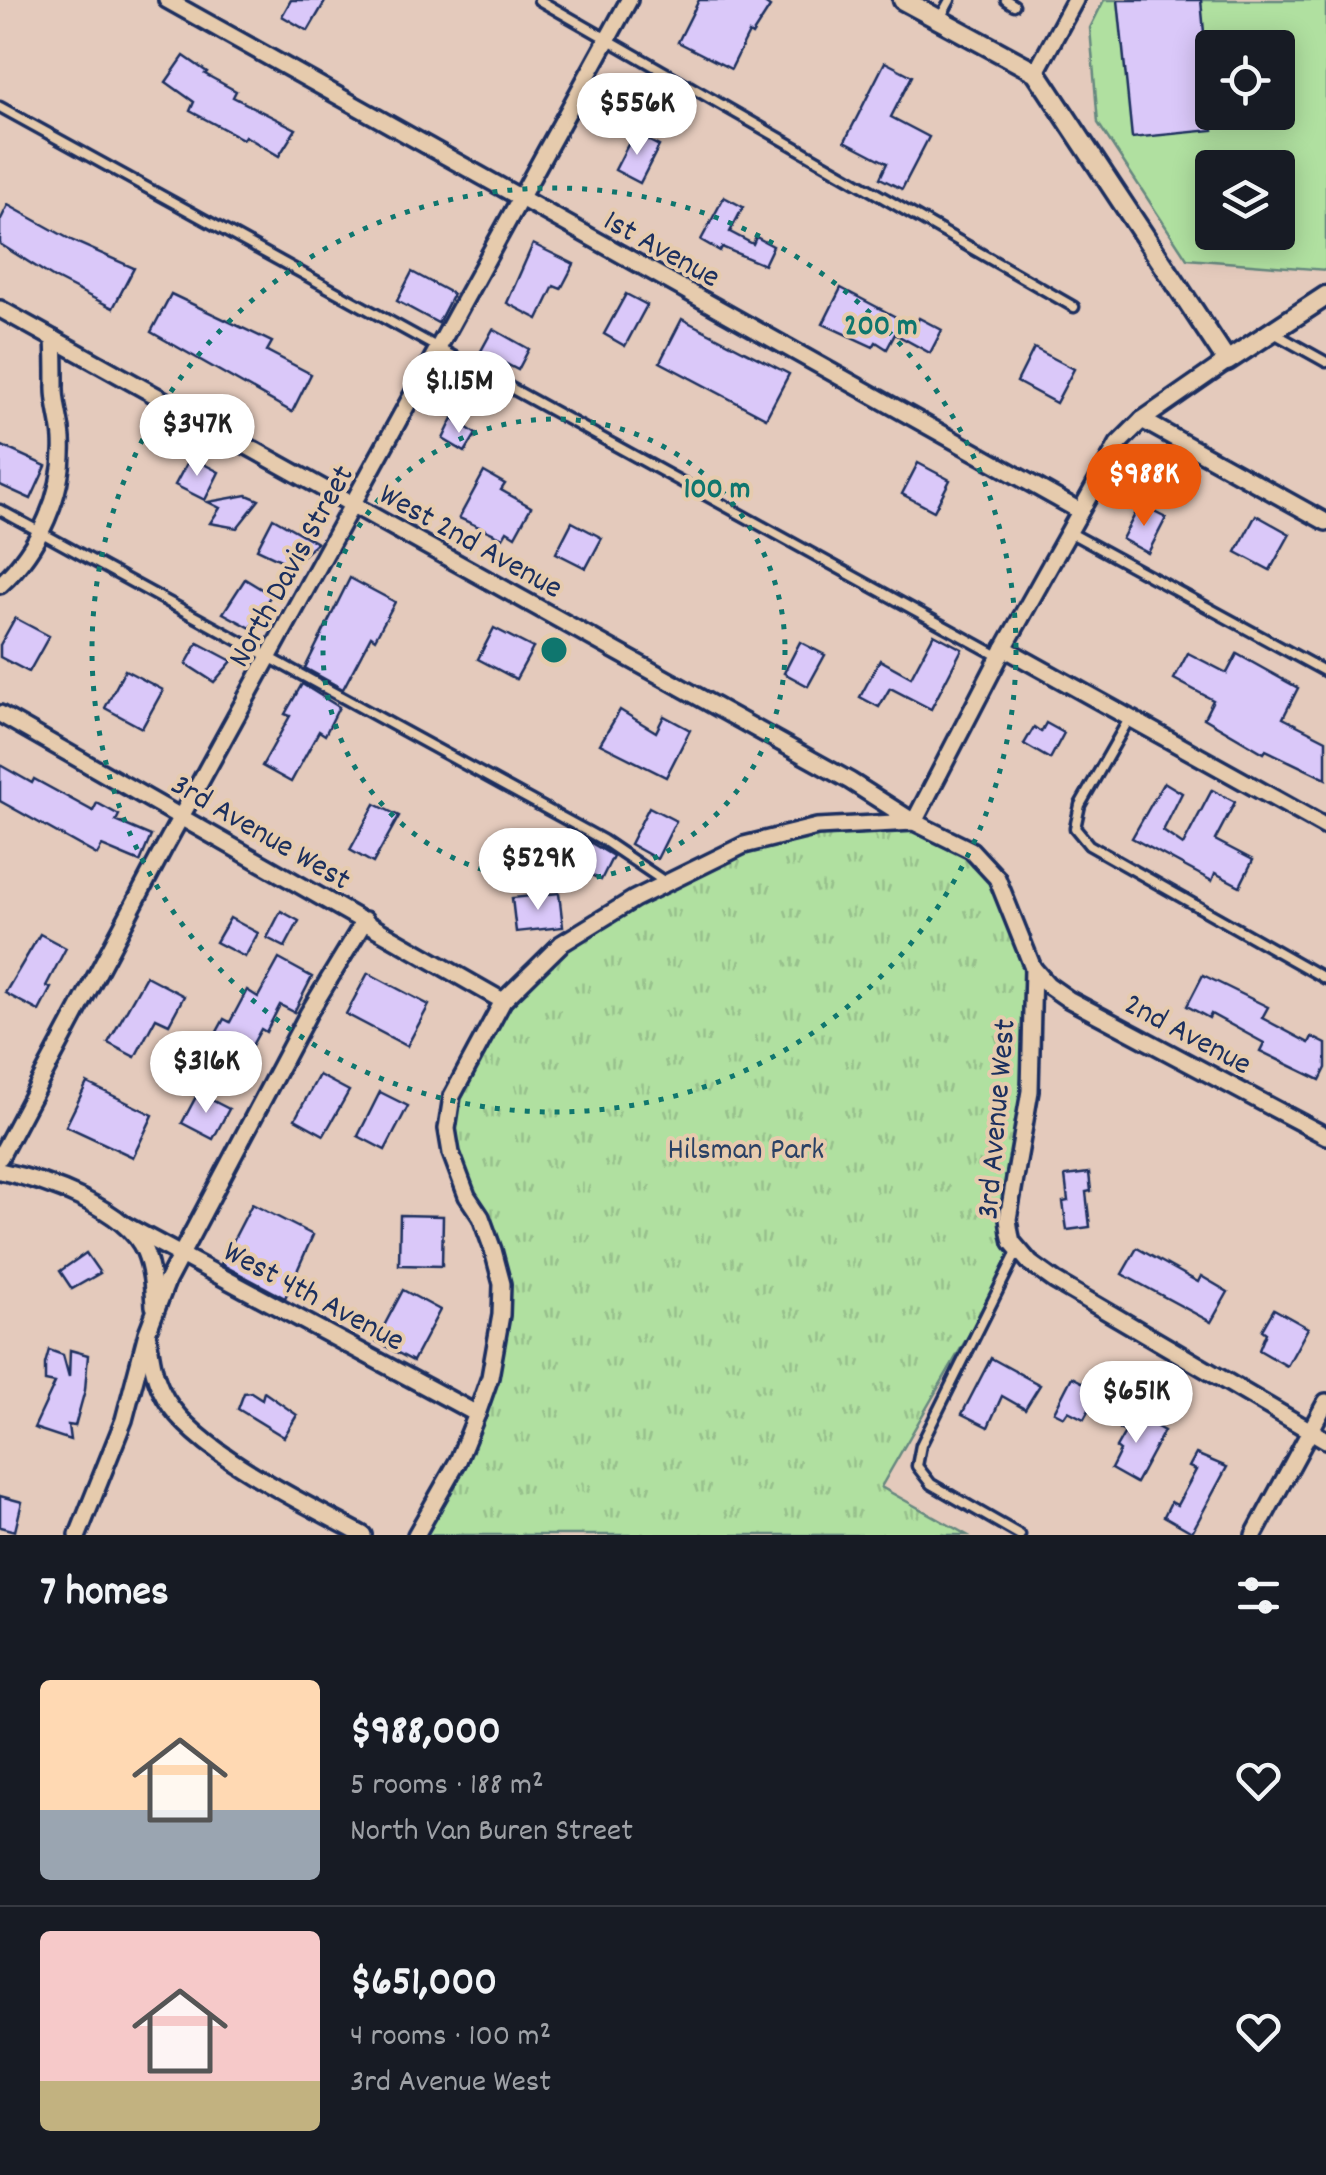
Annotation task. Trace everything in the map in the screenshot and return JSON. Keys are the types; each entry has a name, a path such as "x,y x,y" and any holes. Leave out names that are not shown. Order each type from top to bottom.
{"street":[{"name":"1st Avenue","path":"167,0 1080,512"},
{"name":"North Davis Street","path":"0,1158 182,816 630,0"},
{"path":"903,0 1036,72 1227,361"},
{"path":"1036,72 1075,0"},
{"path":"914,822 1118,444 1142,420 1326,296"},
{"name":"West 2nd Avenue","path":"0,309 850,781 914,822"},
{"path":"0,585 27,556 52,502 61,455 54,339"},
{"path":"1142,420 1326,522"},
{"path":"1002,653 1326,827"},
{"name":"3rd Avenue West","path":"0,714 503,1002 561,944 666,882 744,845 817,827 914,822 970,850 997,878 1033,968 1030,1091 1008,1219 1012,1242 1030,1264 1055,1281 1326,1440"},
{"path":"78,1535 124,1420 155,1311 308,1014 365,920"},
{"name":"2nd Avenue","path":"1033,968 1068,999 1326,1136"},
{"path":"416,1535 458,1461 497,1346 502,1284 482,1217 462,1185 451,1153 447,1120 452,1096 503,1002"},
{"name":"West 4th Avenue","path":"0,1170 53,1185 477,1414"},
{"path":"125,1225 145,1252 155,1311"},
{"path":"147,1333 161,1391 189,1428 240,1464 363,1535"},
{"path":"1254,1535 1326,1402"}],"lane":[{"path":"540,0 1074,307"},
{"path":"940,20 950,0"},
{"path":"0,106 1002,653"},
{"path":"1272,332 1326,362"},
{"path":"0,510 603,840 666,882"},
{"path":"1069,532 1326,672"},
{"path":"1129,719 1080,805 1075,828 1090,845 1326,979"},
{"path":"1018,1250 921,1445 917,1466 931,1484 1020,1535"}],"green space":[{"path":"1104,0 1326,0 1326,270 1187,259 1098,123 1090,28"},
{"name":"Hilsman Park","path":"910,824 969,851 995,878 1027,960 1029,1091 1007,1220 1017,1251 881,1487 967,1535 420,1535 494,1372 504,1282 453,1151 454,1096 505,1002 593,924 776,837"}],"building":[{"path":"291,0 326,0 308,31 282,16"},
{"path":"699,0 760,0 770,7 752,35 749,33 731,69 678,42"},
{"path":"1118,0 1201,0 1204,30 1195,30 1195,130 1213,130 1132,138"},
{"path":"184,56 205,74 236,91 233,97 296,129 279,156 190,111 194,102 166,82"},
{"path":"885,62 912,76 891,117 929,137 902,189 880,178 887,163 845,141"},
{"path":"634,133 659,146 640,183 615,170"},
{"path":"724,197 743,207 730,232 753,244 756,237 773,246 764,265 722,247 720,251 701,240"},
{"path":"8,205 73,241 134,268 113,308 0,244 0,221"},
{"path":"533,244 574,264 561,289 554,286 538,319 507,303"},
{"path":"412,272 453,294 438,323 397,301"},
{"path":"841,288 915,327 919,318 942,330 930,353 895,334 887,349 876,342 873,347 823,324"},
{"path":"171,294 272,342 267,351 311,374 292,412 151,332"},
{"path":"626,294 647,305 625,346 604,334"},
{"path":"682,319 789,374 766,418 660,362"},
{"path":"493,329 529,349 518,370 481,351"},
{"path":"1034,348 1074,369 1056,403 1017,382"},
{"path":"453,418 476,434 465,452 443,439"},
{"path":"0,445 46,466 31,499 0,485"},
{"path":"190,457 219,472 205,500 175,485"},
{"path":"918,463 950,480 934,511 902,494"},
{"path":"484,472 505,484 501,490 531,507 515,536 507,531 503,538 459,518"},
{"path":"247,495 259,500 237,528 210,523 220,508 208,502"},
{"path":"1140,505 1166,518 1148,553 1122,539"},
{"path":"1256,515 1290,534 1270,570 1236,552"},
{"path":"273,518 317,543 291,565 257,549"},
{"path":"572,522 602,538 586,568 556,553"},
{"path":"350,578 395,602 375,639 371,636 343,689 305,668"},
{"path":"245,579 271,595 251,628 223,613"},
{"path":"15,618 49,636 29,672 0,657 0,645"},
{"path":"494,628 533,648 516,679 478,659"},
{"path":"934,634 962,649 931,709 890,688 879,707 860,697 880,660 911,677"},
{"path":"800,642 825,655 808,686 784,673"},
{"path":"198,643 232,661 214,682 186,664"},
{"path":"1188,653 1227,673 1237,654 1298,688 1283,718 1326,740 1326,779 1266,750 1264,753 1204,718 1213,700 1174,679"},
{"path":"125,670 163,690 142,728 105,708"},
{"path":"302,684 339,707 325,735 319,731 291,782 262,766 290,716 285,714"},
{"path":"620,710 656,732 664,716 690,730 666,777 600,744"},
{"path":"1046,723 1064,733 1050,759 1024,744 1034,727 1041,732"},
{"path":"0,765 93,811 97,803 119,815 116,821 151,836 140,862 102,846 97,855 0,801"},
{"path":"1164,782 1182,793 1163,831 1183,845 1212,790 1235,802 1215,840 1253,860 1240,886 1215,873 1212,881 1132,838"},
{"path":"375,804 399,816 373,863 350,850"},
{"path":"649,807 676,821 657,859 630,844"},
{"path":"581,837 613,856 601,880 568,863"},
{"path":"559,893 563,927 516,932 512,898"},
{"path":"281,911 299,921 285,947 267,938"},
{"path":"230,918 258,933 245,957 216,942"},
{"path":"40,934 66,948 46,986 51,988 39,1011 5,993"},
{"path":"279,959 312,977 294,1012 280,1005 266,1032 261,1029 238,1071 205,1054 224,1019 230,1022 247,990 258,997"},
{"path":"368,973 429,1005 407,1046 346,1014"},
{"path":"1203,975 1268,1007 1262,1018 1309,1043 1312,1037 1326,1044 1326,1068 1320,1080 1260,1051 1264,1043 1211,1014 1209,1018 1187,1006"},
{"path":"146,976 184,996 169,1024 156,1018 135,1057 108,1043"},
{"path":"319,1075 349,1091 324,1135 295,1119"},
{"path":"87,1083 153,1115 133,1157 66,1126"},
{"path":"380,1092 408,1106 385,1150 358,1136"},
{"path":"198,1093 229,1109 213,1139 182,1123"},
{"path":"1089,1173 1091,1191 1086,1192 1090,1227 1067,1230 1065,1176"},
{"path":"252,1204 313,1235 285,1298 221,1264"},
{"path":"400,1215 443,1216 442,1266 399,1265"},
{"path":"1137,1248 1198,1282 1201,1276 1228,1292 1211,1322 1122,1274"},
{"path":"86,1253 100,1273 72,1289 60,1271"},
{"path":"403,1290 440,1310 413,1361 376,1341"},
{"path":"1274,1309 1308,1328 1287,1366 1259,1350 1266,1333 1262,1330"},
{"path":"49,1350 63,1355 69,1377 70,1350 88,1355 85,1390 75,1426 68,1425 70,1440 34,1428 55,1383 45,1381"},
{"path":"991,1358 1040,1385 1025,1409 1002,1396 988,1427 962,1414"},
{"path":"1072,1377 1099,1391 1084,1419 1068,1411 1064,1417 1054,1412"},
{"path":"251,1392 262,1399 264,1392 297,1415 284,1437 238,1409 244,1393"},
{"path":"1129,1411 1164,1431 1136,1483 1111,1469 1125,1432 1119,1429"},
{"path":"1196,1454 1227,1467 1192,1532 1164,1516 1171,1502 1177,1505 1196,1470 1189,1467"},
{"path":"0,1496 22,1502 15,1531 0,1527"}]}
